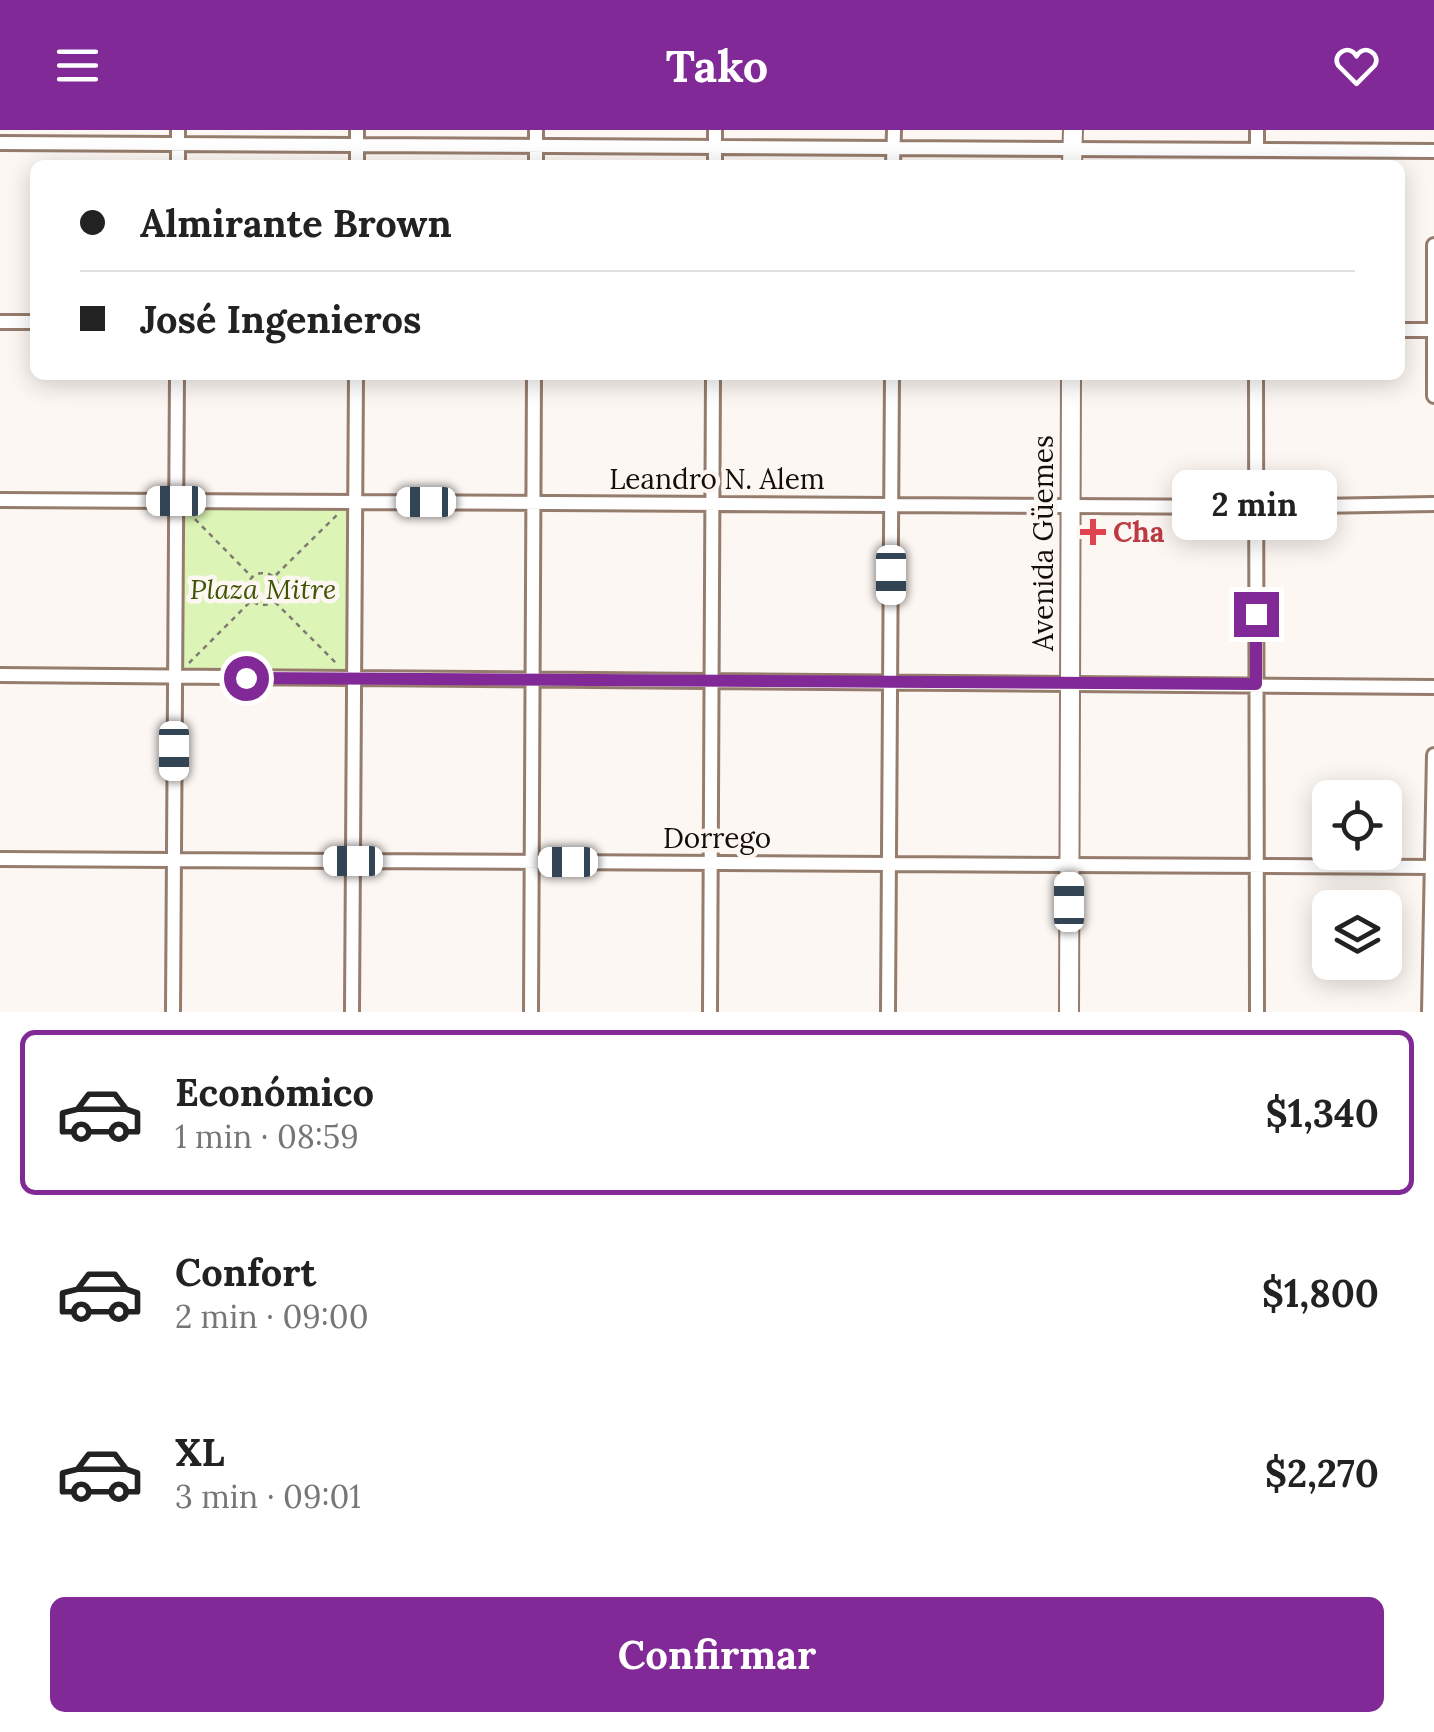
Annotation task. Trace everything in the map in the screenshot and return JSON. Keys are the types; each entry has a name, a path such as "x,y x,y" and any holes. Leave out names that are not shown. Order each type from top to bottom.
{"main road":[{"name":"Avenida Güemes","path":"1069,1012 1071,380"}],"street":[{"path":"357,130 357,160"},
{"path":"536,130 536,160"},
{"path":"715,130 715,160"},
{"path":"894,130 894,160"},
{"path":"1257,130 1257,150"},
{"path":"0,143 178,137 357,145 1434,151"},
{"path":"1434,245 1434,396"},
{"path":"0,322 30,322"},
{"path":"1405,330 1434,330"},
{"path":"173,1012 177,380"},
{"path":"352,1012 350,504 356,380"},
{"path":"531,1012 534,380"},
{"path":"710,1012 714,380"},
{"path":"888,1012 892,380"},
{"path":"1256,380 1257,1012"},
{"name":"Leandro N. Alem","path":"0,500 1256,507 1434,504"},
{"path":"0,674 1434,687"},
{"path":"1430,1012 1434,755"},
{"name":"Dorrego","path":"0,859 1432,867"}],"path":[{"path":"180,523 180,504 252,577"},
{"path":"274,577 350,504"},
{"path":"263,572 274,577 280,589 274,601 260,605 251,600 246,588 252,577 263,572"},
{"path":"177,676 251,600"},
{"path":"274,601 350,676"}],"green space":[{"name":"Plaza Mitre","path":"179,502 348,504 348,676 177,675"}],"place":[{"name":"Cha","path":"1093,532"}],"route":[{"path":"246,678 1256,684 1256,614"}]}
